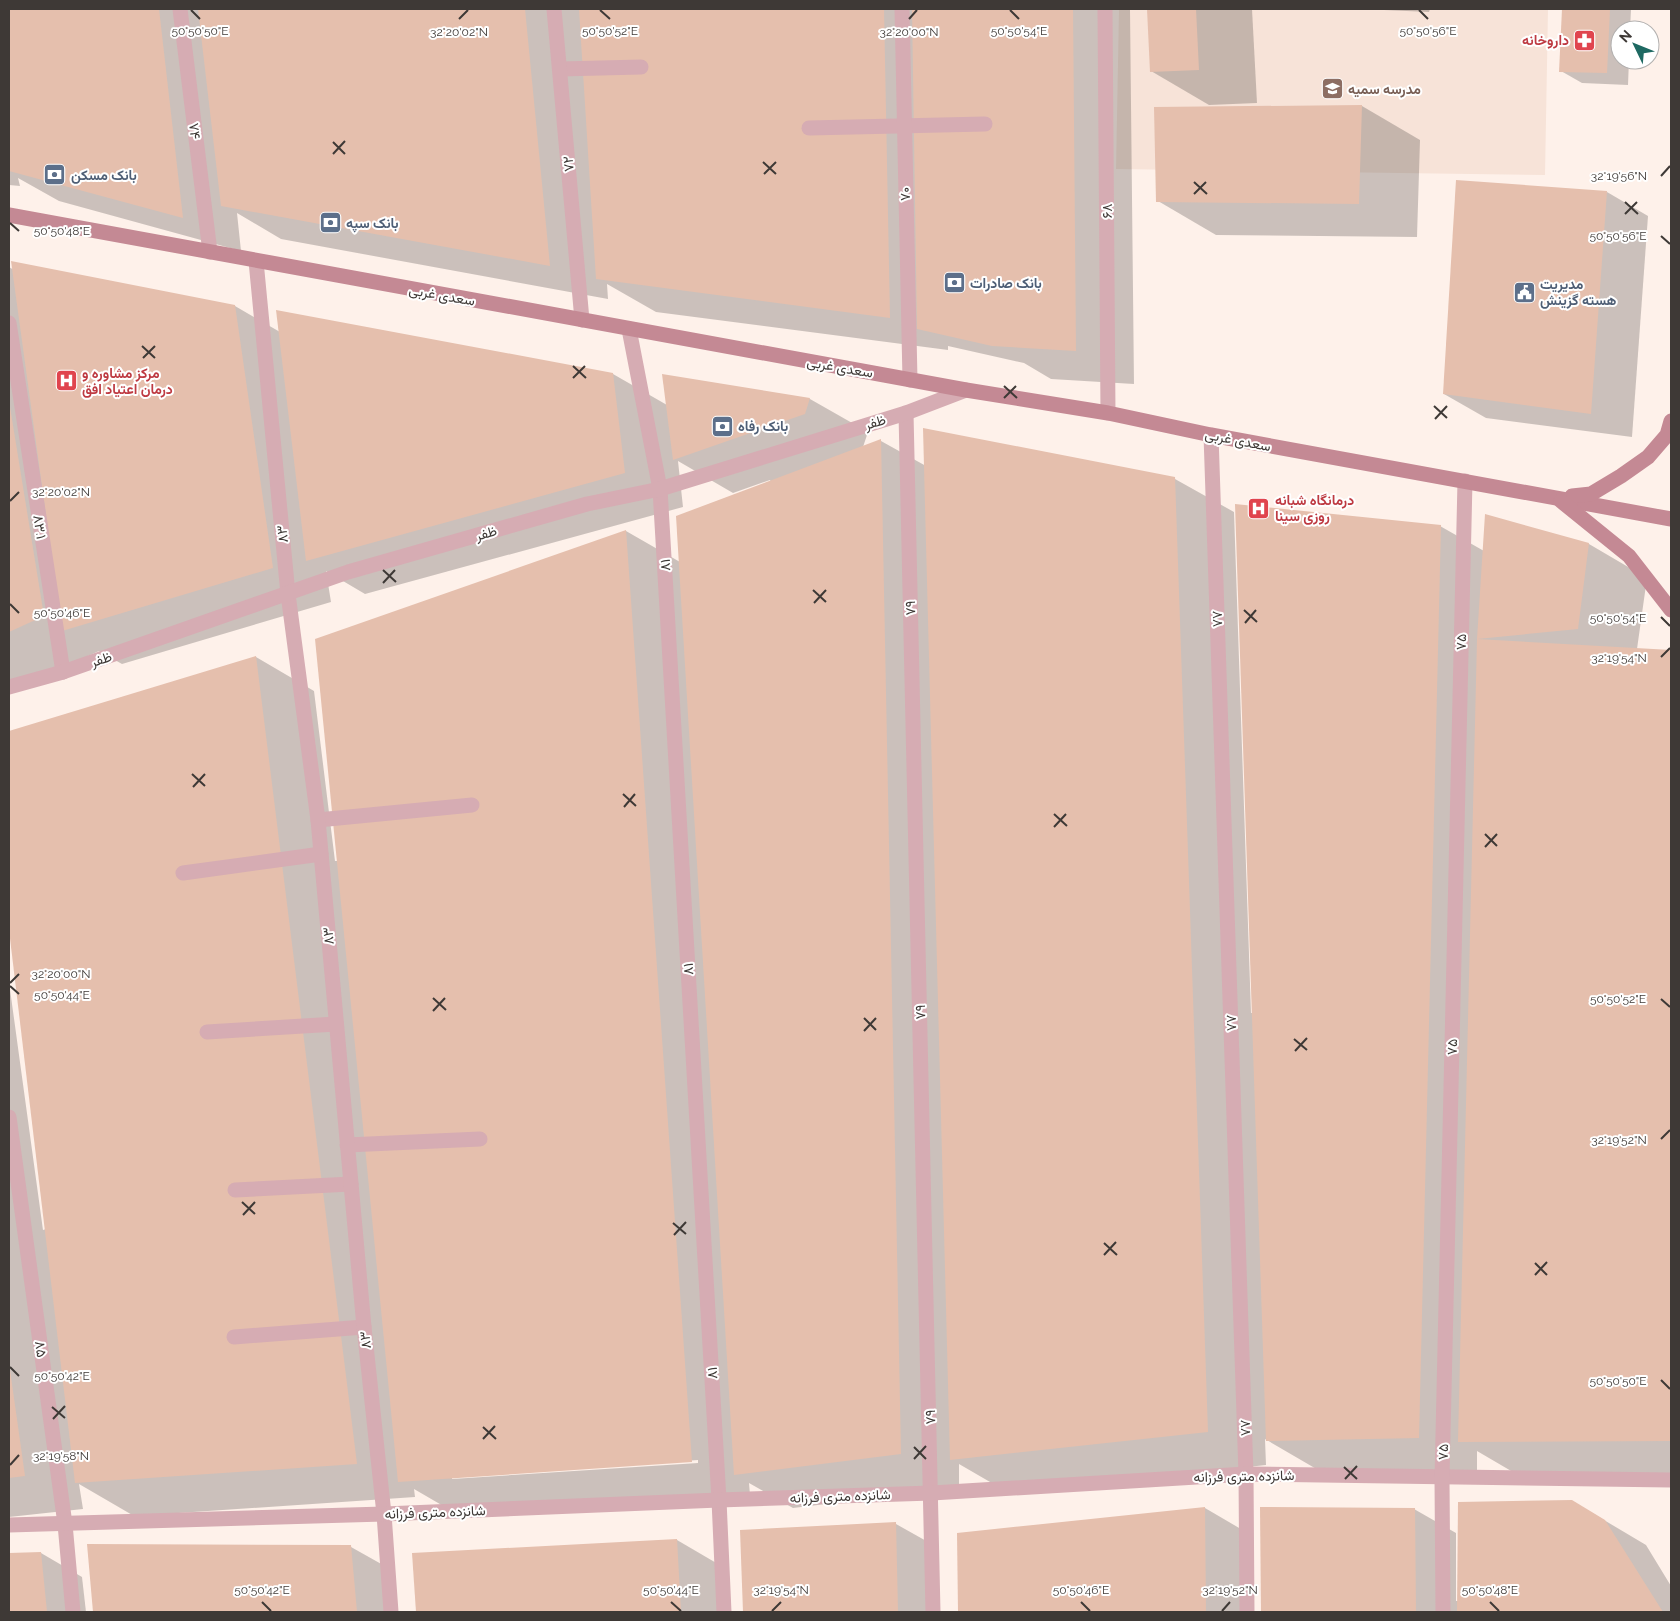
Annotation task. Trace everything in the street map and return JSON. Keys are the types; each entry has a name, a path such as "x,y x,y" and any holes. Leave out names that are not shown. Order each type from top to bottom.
{"main road":[{"name":"سعدی غربی","path":"9,215 910,380 1108,413 1211,435 1671,519"},
{"path":"1558,498 1591,494 1621,476 1648,456 1667,435 1671,421"},
{"path":"1558,498 1629,556 1671,610"}],"street":[{"name":"۷۴","path":"180,9 210,252"},
{"name":"۷۲","path":"554,9 582,320"},
{"name":"۷۰","path":"902,9 910,380"},
{"name":"۶۸","path":"1105,9 1108,413"},
{"path":"560,69 641,67"},
{"path":"809,128 985,124"},
{"name":"۸۳","path":"256,261 288,594 318,820 364,1327 384,1514 391,1612"},
{"name":"۸۳.۱","path":"9,322 62,672"},
{"name":"۸۱","path":"629,329 660,490 720,1500 724,1612"},
{"name":"ظفر","path":"9,688 62,672 348,572 587,504 660,490 906,413 966,390"},
{"name":"۷۹","path":"906,413 934,1612"},
{"name":"۷۷","path":"1211,435 1246,1474 1247,1612"},
{"name":"۷۵","path":"1443,1612 1442,1478 1465,481"},
{"path":"318,820 472,805"},
{"path":"183,873 321,854"},
{"path":"207,1032 336,1024"},
{"name":"۸۵","path":"9,1117 65,1524 73,1612"},
{"path":"347,1145 480,1139"},
{"path":"235,1190 351,1184"},
{"path":"234,1337 364,1327"},
{"name":"شانزده متری فرزانه","path":"9,1525 384,1514 932,1493 1246,1474 1671,1480"}],"shaded area":[{"name":"مدرسه سمیه","path":"1119,9 1548,9 1545,175 1116,169"}],"building":[{"path":"9,9 159,9 183,218 9,171"},
{"path":"198,9 525,9 550,266 221,206"},
{"path":"579,9 884,9 890,318 596,279"},
{"path":"912,9 1073,9 1076,351 992,346 917,329"},
{"path":"1147,9 1196,9 1199,70 1150,72"},
{"name":"داروخانه","path":"1562,9 1610,9 1607,73 1559,72"},
{"path":"1362,105 1359,204 1156,202 1154,107"},
{"name":"مدیریت هسته گزینش","path":"1456,180 1607,191 1591,414 1443,394"},
{"path":"11,261 235,305 273,568 62,631"},
{"path":"276,310 613,373 625,473 306,561"},
{"path":"662,374 810,398 805,414 673,460"},
{"path":"9,401 44,616 9,632"},
{"path":"923,428 1175,477 1208,1432 950,1460"},
{"path":"881,439 901,1454 734,1475 676,516"},
{"path":"1235,504 1441,525 1419,1438 1266,1441"},
{"path":"1485,514 1589,543 1578,629 1477,639"},
{"path":"626,530 692,1462 398,1482 315,639"},
{"path":"1477,639 1671,650 1671,1441 1458,1442"},
{"path":"256,656 357,1464 75,1483 9,930 9,731"},
{"path":"9,1371 25,1476 9,1478"},
{"path":"1572,1500 1605,1520 1663,1612 1457,1612 1458,1502"},
{"path":"1205,1507 1206,1612 958,1612 957,1533"},
{"path":"1260,1507 1415,1508 1416,1612 1261,1612"},
{"path":"896,1522 898,1612 743,1612 740,1530"},
{"path":"677,1539 681,1612 416,1612 412,1553"},
{"path":"87,1544 351,1545 357,1612 93,1612"},
{"path":"41,1552 47,1612 9,1612 9,1553"}],"place":[{"name":"داروخانه","path":"1585,40"},
{"name":"مدرسه سمیه","path":"1332,89"},
{"name":"بانک مسکن","path":"55,175"},
{"name":"بانک سپه","path":"330,223"},
{"name":"بانک صادرات","path":"954,283"},
{"name":"مدیریت هسته گزینش","path":"1524,292"},
{"name":"مرکز مشاوره و درمان اعتیاد افق","path":"66,381"},
{"name":"بانک رفاه","path":"722,426"},
{"name":"درمانگاه شبانه روزی سینا","path":"1259,508"}]}
